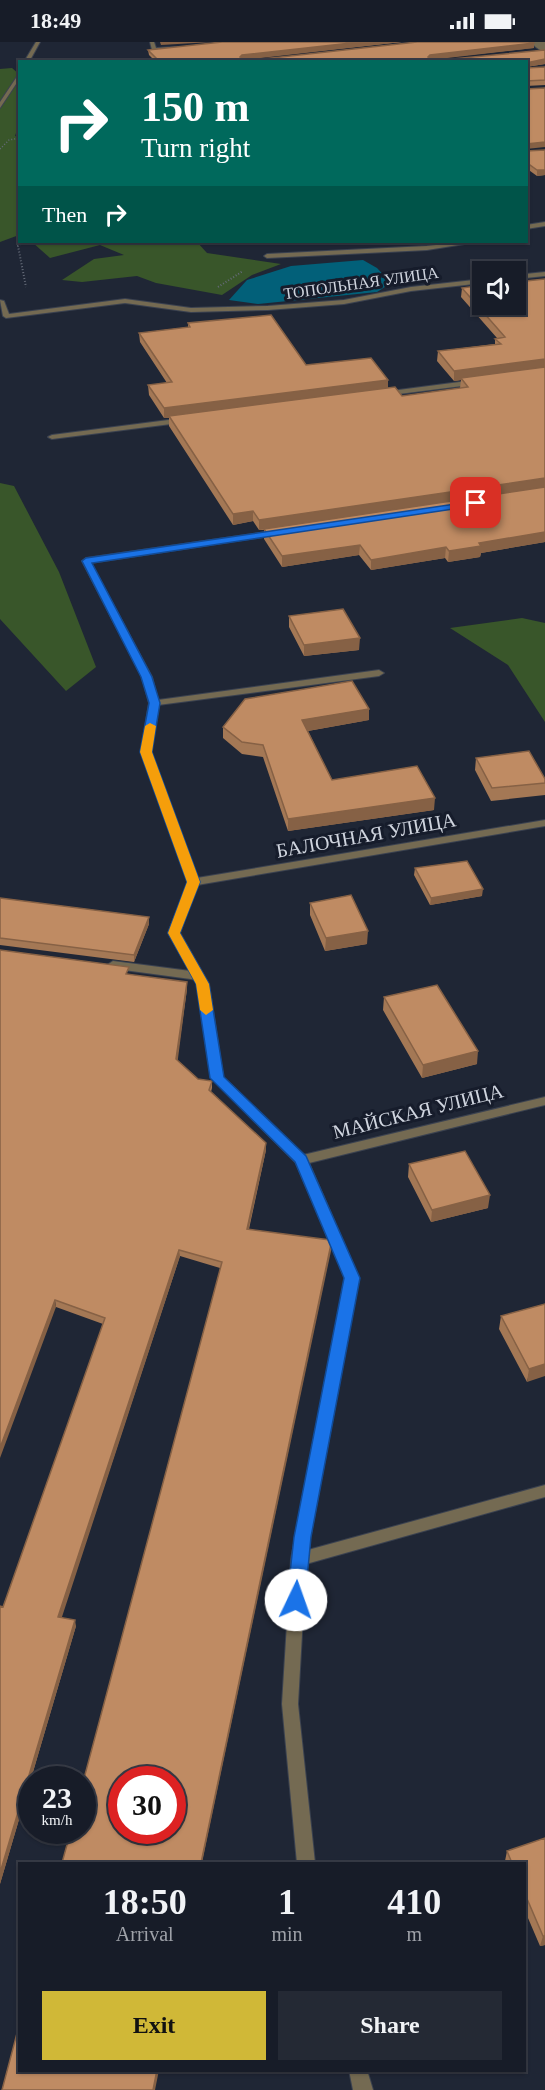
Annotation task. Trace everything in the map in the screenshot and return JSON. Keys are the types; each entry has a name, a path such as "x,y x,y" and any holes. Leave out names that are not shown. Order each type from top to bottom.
{"street":[{"path":"27,60 38,42"},
{"path":"152,42 154,50 186,47"},
{"path":"534,51 545,48 539,42"},
{"path":"0,106 18,76"},
{"path":"528,227 545,224"},
{"path":"267,256 427,248 466,243"},
{"path":"526,276 545,274"},
{"name":"ТОПОЛЬНАЯ УЛИЦА","path":"2,302 6,316 124,301 191,310 268,308 344,302 411,289 472,282"},
{"path":"369,396 486,380"},
{"path":"52,437 193,419"},
{"path":"286,531 86,561 147,677 154,703 146,752 194,882 174,933 203,984 217,1078 301,1160 352,1278 299,1559 290,1704 306,1862"},
{"path":"154,703 379,673"},
{"name":"БАЛОЧНАЯ УЛИЦА","path":"194,882 545,823"},
{"path":"105,964 198,976"},
{"name":"МАЙСКАЯ УЛИЦА","path":"301,1160 545,1101"},
{"path":"299,1559 545,1491"},
{"path":"358,2072 363,2090"}],"path":[{"path":"0,149 9,140 18,138"},
{"path":"22,243 18,246 26,287"}],"green space":[{"path":"12,68 18,73 18,127 15,136 18,137 18,235 0,242 0,69"},
{"path":"33,243 198,243 207,253 281,264 252,275 222,295 156,283 137,276 82,282 62,280 94,259 124,255 100,245 50,258"},
{"path":"0,483 14,486 59,572 96,667 66,691 0,619"},
{"path":"522,618 545,623 545,722 508,665 450,628"}],"water":[{"path":"363,260 377,268 391,283 377,292 258,304 229,300 247,280 291,266"}],"building":[{"path":"222,42 360,42 240,57 242,59 263,59 417,42 533,42 428,57 430,59 452,59 545,50 545,59 528,63 528,60 104,60 157,59 148,50"},
{"path":"545,67 545,80 528,81 528,68"},
{"path":"545,88 545,142 528,144 528,89"},
{"path":"545,150 545,170 537,170 528,163 528,151"},
{"path":"545,279 545,359 454,371 438,351 501,344 495,339 505,337 486,315 526,315 526,281"},
{"path":"472,287 472,299 462,288"},
{"path":"271,315 306,365 371,358 388,380 164,408 148,385 172,382 139,333 190,327 188,323"},
{"path":"545,367 545,478 259,520 253,511 233,514 169,416 395,387 402,396 468,387 461,378"},
{"path":"545,487 545,532 479,543 481,546 449,551 446,547 371,560 360,545 282,556 264,529"},
{"path":"343,609 360,638 304,645 289,616"},
{"path":"352,681 369,709 302,720 332,780 417,766 435,798 288,819 263,745 242,742 223,727 245,699"},
{"path":"529,751 545,783 492,788 476,758"},
{"path":"467,861 483,889 431,898 415,868"},
{"path":"351,895 368,931 326,938 310,903"},
{"path":"0,898 149,917 134,955 0,938"},
{"path":"0,950 129,967 126,974 187,982 176,1059 198,1079 212,1081 209,1090 266,1143 247,1229 330,1240 331,1244 201,1862 62,1862 67,1844 96,1844 96,1766 87,1766 222,1262 179,1250 58,1617 75,1620 32,1766 18,1766 18,1812 0,1873 0,1606 3,1607 105,1318 55,1300 0,1448"},
{"path":"437,985 478,1051 423,1065 384,997"},
{"path":"465,1151 490,1195 432,1210 409,1164"},
{"path":"545,1304 545,1364 529,1369 501,1316"},
{"path":"545,1838 545,1936 543,1936 526,1896 526,1862 512,1862 507,1851"},
{"path":"18,2030 18,2072 157,2072 153,2090 2,2090"}],"slow traffic":[{"path":"150,726 146,752 194,882 174,933 203,984 206,1010"}],"route":[{"path":"296,1600 299,1559 318,1449 352,1278 301,1160 217,1078 203,984 174,933 194,882 146,752 154,703 147,677 86,561 476,503"}]}
